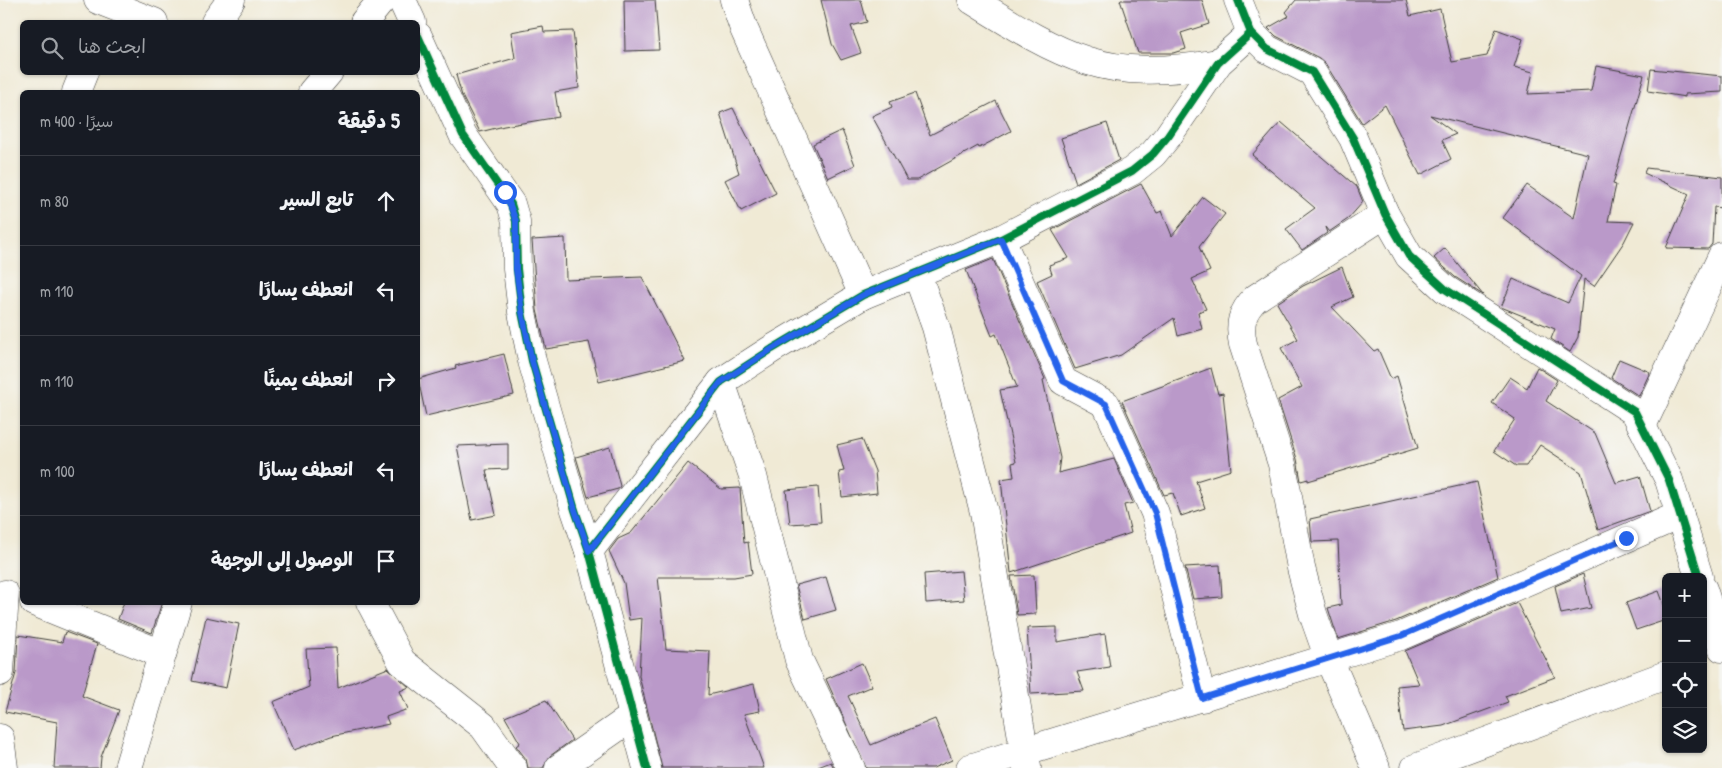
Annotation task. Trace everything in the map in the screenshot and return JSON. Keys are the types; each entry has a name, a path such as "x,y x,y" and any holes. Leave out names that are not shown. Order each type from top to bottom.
{"street":[{"path":"216,20 231,0"},
{"path":"366,20 382,0"},
{"path":"402,0 411,20"},
{"path":"734,0 744,29 863,295"},
{"path":"972,0 1060,52 1102,66 1124,70 1153,71 1218,63"},
{"path":"1238,0 1251,33 1267,49 1312,72 1353,138 1385,214 1409,256 1445,288 1634,412 1669,480 1699,573"},
{"path":"104,9 146,20"},
{"path":"589,551 721,382 863,295 1001,239 1132,171 1153,154 1168,136 1218,63 1251,33"},
{"path":"420,40 463,135 511,204 516,221 516,269 532,361 575,510 589,551 647,768"},
{"path":"77,90 83,75"},
{"path":"314,90 326,75"},
{"path":"1376,768 1329,659 1307,591 1282,464 1243,344 1240,324 1248,305 1256,298 1385,214"},
{"path":"1001,239 1063,381 1106,404 1155,513 1202,698"},
{"path":"1642,426 1722,256"},
{"path":"917,274 936,327 984,512 1026,759"},
{"path":"721,382 753,476 799,660 851,768"},
{"path":"970,768 1026,759 1202,698 1401,636 1680,515"},
{"path":"0,672 9,595"},
{"path":"1707,601 1722,648"},
{"path":"41,605 162,654"},
{"path":"128,768 177,605"},
{"path":"372,605 402,662 482,726 513,768"},
{"path":"1707,660 1722,654"},
{"path":"1415,768 1662,676"},
{"path":"559,768 632,717"},
{"path":"0,738 4,768"}],"building":[{"path":"624,0 655,0 659,50 625,51"},
{"path":"821,0 861,0 867,22 851,26 861,53 841,60 832,44"},
{"path":"1120,0 1202,0 1209,24 1181,33 1186,49 1173,53 1138,53"},
{"path":"1296,0 1406,0 1410,16 1440,9 1452,62 1487,56 1496,29 1523,39 1514,67 1533,72 1528,94 1591,91 1596,66 1644,75 1613,184 1616,185 1608,221 1634,222 1624,242 1594,286 1584,279 1578,337 1570,352 1551,339 1555,329 1501,307 1513,279 1568,303 1581,276 1503,218 1527,185 1574,218 1588,154 1430,115 1456,134 1442,140 1451,159 1420,175 1385,105 1362,123 1325,63 1276,36 1268,28 1289,16 1286,12"},
{"path":"543,26 544,32 573,31 579,88 555,92 559,117 480,132 462,96 456,75 515,58 511,32"},
{"path":"1651,69 1722,76 1722,92 1685,94 1685,97 1648,91"},
{"path":"915,93 930,135 996,101 1011,131 979,148 978,146 917,180 907,180 872,116 892,107 890,102"},
{"path":"733,108 776,193 741,211 725,180 739,173 720,113"},
{"path":"1281,122 1357,187 1363,202 1348,219 1329,232 1325,227 1327,233 1302,250 1286,229 1315,208 1252,155"},
{"path":"1107,123 1119,160 1076,183 1061,138"},
{"path":"842,130 855,165 828,178 813,144"},
{"path":"1646,168 1722,177 1722,208 1714,207 1712,244 1708,249 1666,248 1689,194 1644,173"},
{"path":"1141,184 1157,213 1162,211 1172,236 1203,197 1225,214 1199,247 1210,271 1192,279 1206,309 1198,312 1202,329 1178,336 1174,318 1121,355 1075,369 1037,281 1052,274 1049,265 1069,258 1052,230"},
{"path":"565,238 566,280 642,277 685,361 599,382 589,342 546,349 537,310 532,240"},
{"path":"1445,248 1483,295 1455,277 1434,258"},
{"path":"993,259 1045,379 1043,380 1060,458 1058,473 1114,459 1133,503 1124,505 1131,533 1011,573 1001,479 1014,477 1012,463 1016,462 1000,390 1017,387 996,334 992,336 966,270"},
{"path":"1342,267 1353,297 1332,307 1374,351 1378,349 1391,379 1397,376 1418,448 1308,481 1308,479 1301,481 1297,459 1278,400 1302,387 1281,348 1298,339 1277,303 1303,286"},
{"path":"504,354 514,395 426,416 420,388 420,378 456,368 455,366"},
{"path":"1619,359 1650,372 1639,396 1611,378"},
{"path":"1537,367 1557,380 1546,401 1595,433 1616,483 1640,476 1650,511 1598,530 1581,472 1540,445 1526,466 1516,466 1494,451 1515,419 1492,403 1510,377 1527,388"},
{"path":"1211,368 1218,394 1223,393 1231,470 1196,481 1205,508 1181,516 1173,493 1164,495 1122,401"},
{"path":"862,439 875,471 877,493 842,497 839,472 844,471 837,445"},
{"path":"508,444 508,469 486,470 496,515 472,520 457,446"},
{"path":"610,447 620,486 618,489 588,497 576,457"},
{"path":"688,463 721,489 740,488 744,543 748,542 752,574 734,577 658,577 666,649 710,651 708,695 754,684 760,711 744,714 764,768 662,768 639,676 642,618 629,620 624,583 609,551 618,539 631,533"},
{"path":"1477,482 1498,577 1396,621 1338,639 1328,608 1341,605 1338,541 1312,542 1310,519"},
{"path":"818,487 821,522 790,524 786,490"},
{"path":"1220,565 1222,597 1193,599 1185,567"},
{"path":"961,571 964,600 926,603 924,574"},
{"path":"1583,574 1591,608 1561,614 1555,586"},
{"path":"1034,575 1036,614 1017,615 1011,576"},
{"path":"826,577 836,610 805,619 796,585"},
{"path":"1659,591 1662,599 1662,621 1636,630 1626,603"},
{"path":"1517,603 1555,677 1505,696 1508,702 1443,726 1403,731 1397,686 1419,684 1405,651"},
{"path":"123,605 161,605 152,633 118,619"},
{"path":"206,617 239,624 226,688 192,681"},
{"path":"1057,627 1057,642 1105,634 1110,667 1077,672 1084,691 1031,694 1027,628"},
{"path":"65,632 97,644 82,696 119,710 101,757 100,768 54,768 57,722 5,712 16,673 18,635 62,642"},
{"path":"336,648 338,688 388,668 409,687 400,691 408,709 386,717 389,724 331,736 294,750 273,702 309,687 306,649"},
{"path":"862,663 872,686 848,696 871,745 935,719 952,760 933,768 866,768 826,679"},
{"path":"546,700 572,740 550,756 543,768 528,768 526,759 516,746 520,743 505,717"},
{"path":"831,762 834,768 818,768 818,767"}],"cycle path":[{"path":"1238,0 1251,33 1267,49 1312,72 1353,138 1385,214 1409,256 1445,289 1635,412 1669,480 1698,573"},
{"path":"589,551 721,382 863,295 1001,239 1132,171 1153,154 1168,136 1218,63 1251,33"},
{"path":"420,40 463,135 511,204 516,221 517,269 522,312 532,361 575,510 589,551 647,768"}],"route":[{"path":"505,192 516,221 516,269 532,361 575,510 589,551 721,382 863,295 1001,239 1063,381 1106,404 1155,513 1202,698 1401,636 1626,538"}]}
